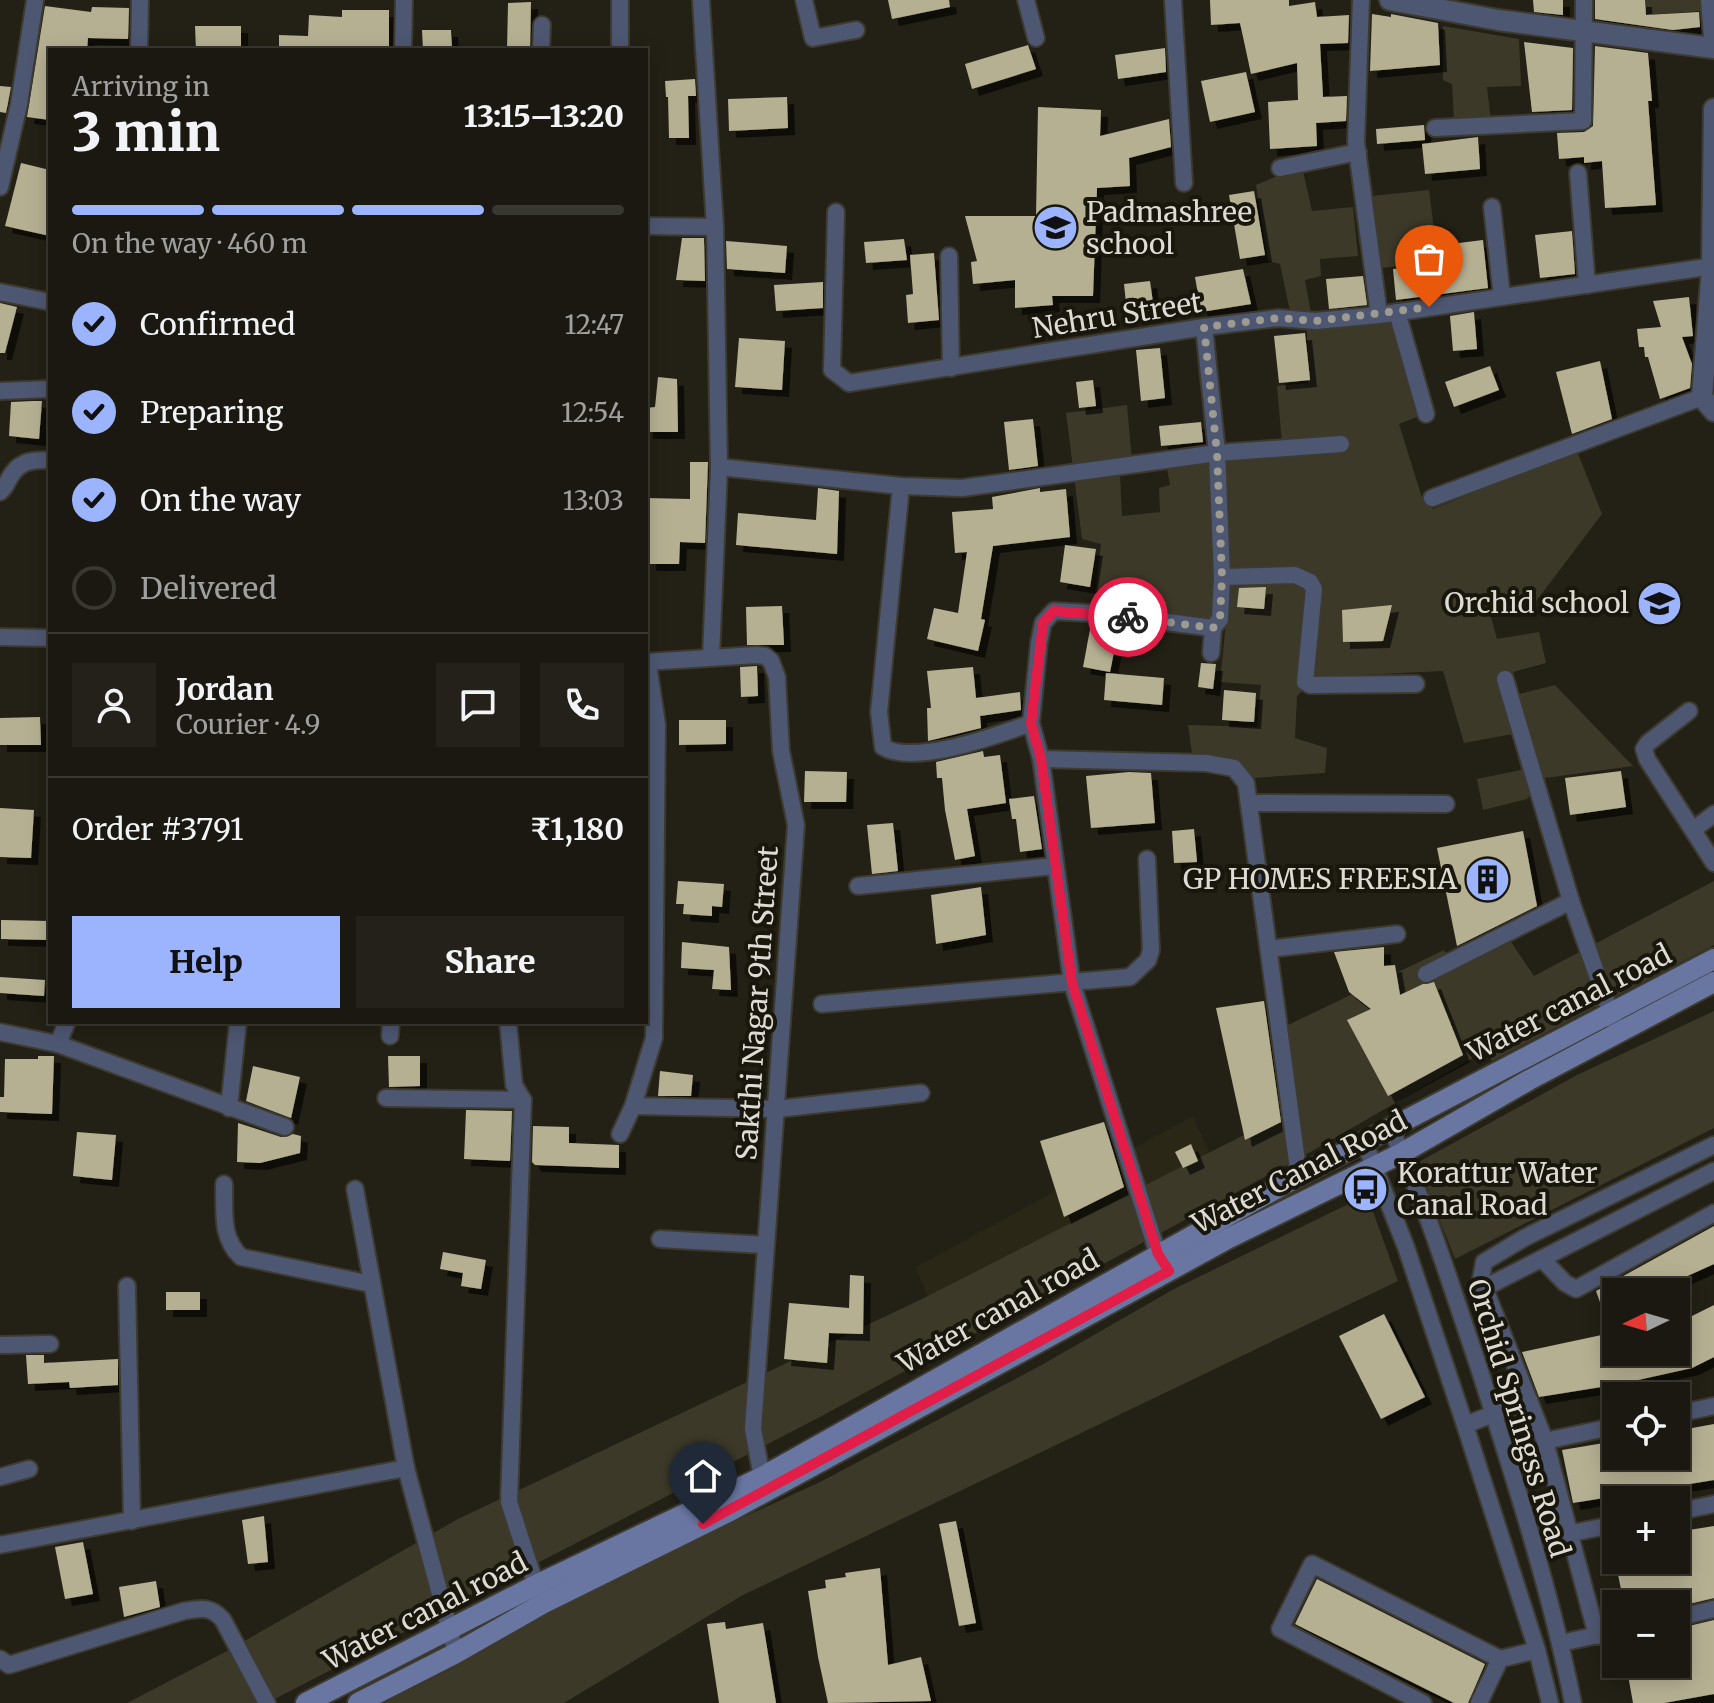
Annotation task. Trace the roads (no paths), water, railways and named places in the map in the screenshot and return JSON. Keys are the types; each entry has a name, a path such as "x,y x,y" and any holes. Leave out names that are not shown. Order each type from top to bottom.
{"main road":[{"name":"Water canal road","path":"306,1703 450,1630 539,1594 762,1477 1163,1262 1299,1176 1390,1127 1557,1053 1614,1023 1714,959"},
{"name":"Water Canal Road","path":"1614,1023 1714,982"},
{"name":"Water Canal Road","path":"358,1703 456,1653 539,1594 730,1511 1163,1262 1402,1153 1557,1053"}],"street":[{"path":"0,187 19,104 35,0"},
{"path":"139,48 140,0"},
{"path":"403,48 404,0"},
{"path":"620,0 620,48"},
{"path":"701,0 715,227 719,467 711,657"},
{"path":"804,0 813,38 856,30"},
{"path":"1026,0 1036,38"},
{"path":"1173,0 1184,183"},
{"path":"1361,0 1358,152 1379,315"},
{"path":"1390,0 1585,32 1714,48"},
{"path":"1435,128 1583,121 1584,0"},
{"path":"1711,0 1714,37"},
{"path":"541,48 542,25"},
{"path":"1432,498 1708,404 1714,109"},
{"path":"1280,168 1358,152"},
{"path":"1578,173 1587,285"},
{"path":"1492,207 1502,297"},
{"name":"Nehru Street","path":"836,212 832,370 849,383 1204,327 1278,318 1316,321 1379,315 1713,266"},
{"path":"648,226 715,227"},
{"path":"949,256 951,368"},
{"path":"0,292 48,302"},
{"path":"1397,312 1426,414"},
{"path":"1204,327 1217,453 1222,577 1220,619 1213,628 1211,653"},
{"path":"0,391 48,389"},
{"path":"719,467 901,486 962,488 1217,453 1341,444"},
{"path":"0,492 22,464 48,460"},
{"path":"901,486 879,712 883,747 892,752 912,753 975,744 1031,723"},
{"path":"1222,577 1295,575 1310,582 1314,589 1305,682 1310,685 1416,684"},
{"path":"1163,1262 1072,983 1041,759 1031,723 1043,623 1054,611 1105,614 1213,628"},
{"path":"0,637 48,638"},
{"name":"Sakthi Nagar 9th Street","path":"648,663 765,656 771,661 777,677 781,751 796,825 753,1429 762,1477"},
{"path":"620,1134 633,1106 654,1038 657,725 648,669"},
{"path":"1505,679 1571,901 1614,1023"},
{"path":"1689,711 1644,749 1647,759 1714,863"},
{"path":"1041,759 1206,763 1234,768 1246,783 1299,1176"},
{"path":"1250,803 1446,804"},
{"path":"1693,830 1714,814"},
{"path":"822,1004 1130,977 1148,960 1151,950 1147,859"},
{"path":"858,886 1054,866"},
{"path":"1426,974 1571,901"},
{"path":"1269,949 1397,934"},
{"path":"58,1044 66,1024"},
{"path":"229,1108 238,1024"},
{"path":"508,1024 514,1085 523,1100 509,1502 539,1594"},
{"path":"0,1032 58,1044 285,1127"},
{"path":"633,1106 777,1109 921,1093"},
{"path":"386,1098 523,1100"},
{"name":"Orchid Springss Road","path":"1390,1127 1434,1233 1494,1415 1561,1643 1573,1703"},
{"name":"Orchid Springss Road","path":"1364,1141 1406,1247 1465,1425 1537,1650 1550,1703"},
{"path":"1597,1636 1545,1441 1480,1271 1484,1262 1524,1238 1714,1145"},
{"path":"1484,1288 1714,1171"},
{"path":"224,1184 225,1234 230,1246 241,1257 371,1284"},
{"path":"355,1189 406,1468 456,1653"},
{"path":"1542,1259 1565,1283 1576,1289 1714,1213"},
{"path":"660,1239 766,1245"},
{"path":"127,1286 132,1521"},
{"path":"0,1345 50,1344"},
{"path":"1465,1425 1529,1400"},
{"path":"1690,1411 1714,1406"},
{"path":"1545,1441 1602,1429"},
{"path":"0,1545 406,1468"},
{"path":"0,1477 29,1469"},
{"path":"1690,1509 1714,1504"},
{"path":"1568,1534 1602,1527"},
{"path":"1423,1703 1280,1629 1312,1564 1500,1659 1537,1650"},
{"path":"0,1659 9,1665 184,1611 204,1608 216,1612 223,1620 267,1703"},
{"path":"1690,1615 1714,1609"},
{"path":"1561,1643 1602,1635"},
{"path":"1479,1703 1500,1659"}],"place":[{"name":"Padmashree school","path":"1055,228"},
{"name":"Orchid school","path":"1660,603"},
{"name":"GP HOMES FREESIA","path":"1488,879"},
{"name":"Korattur Water Canal Road","path":"1366,1189"}]}
